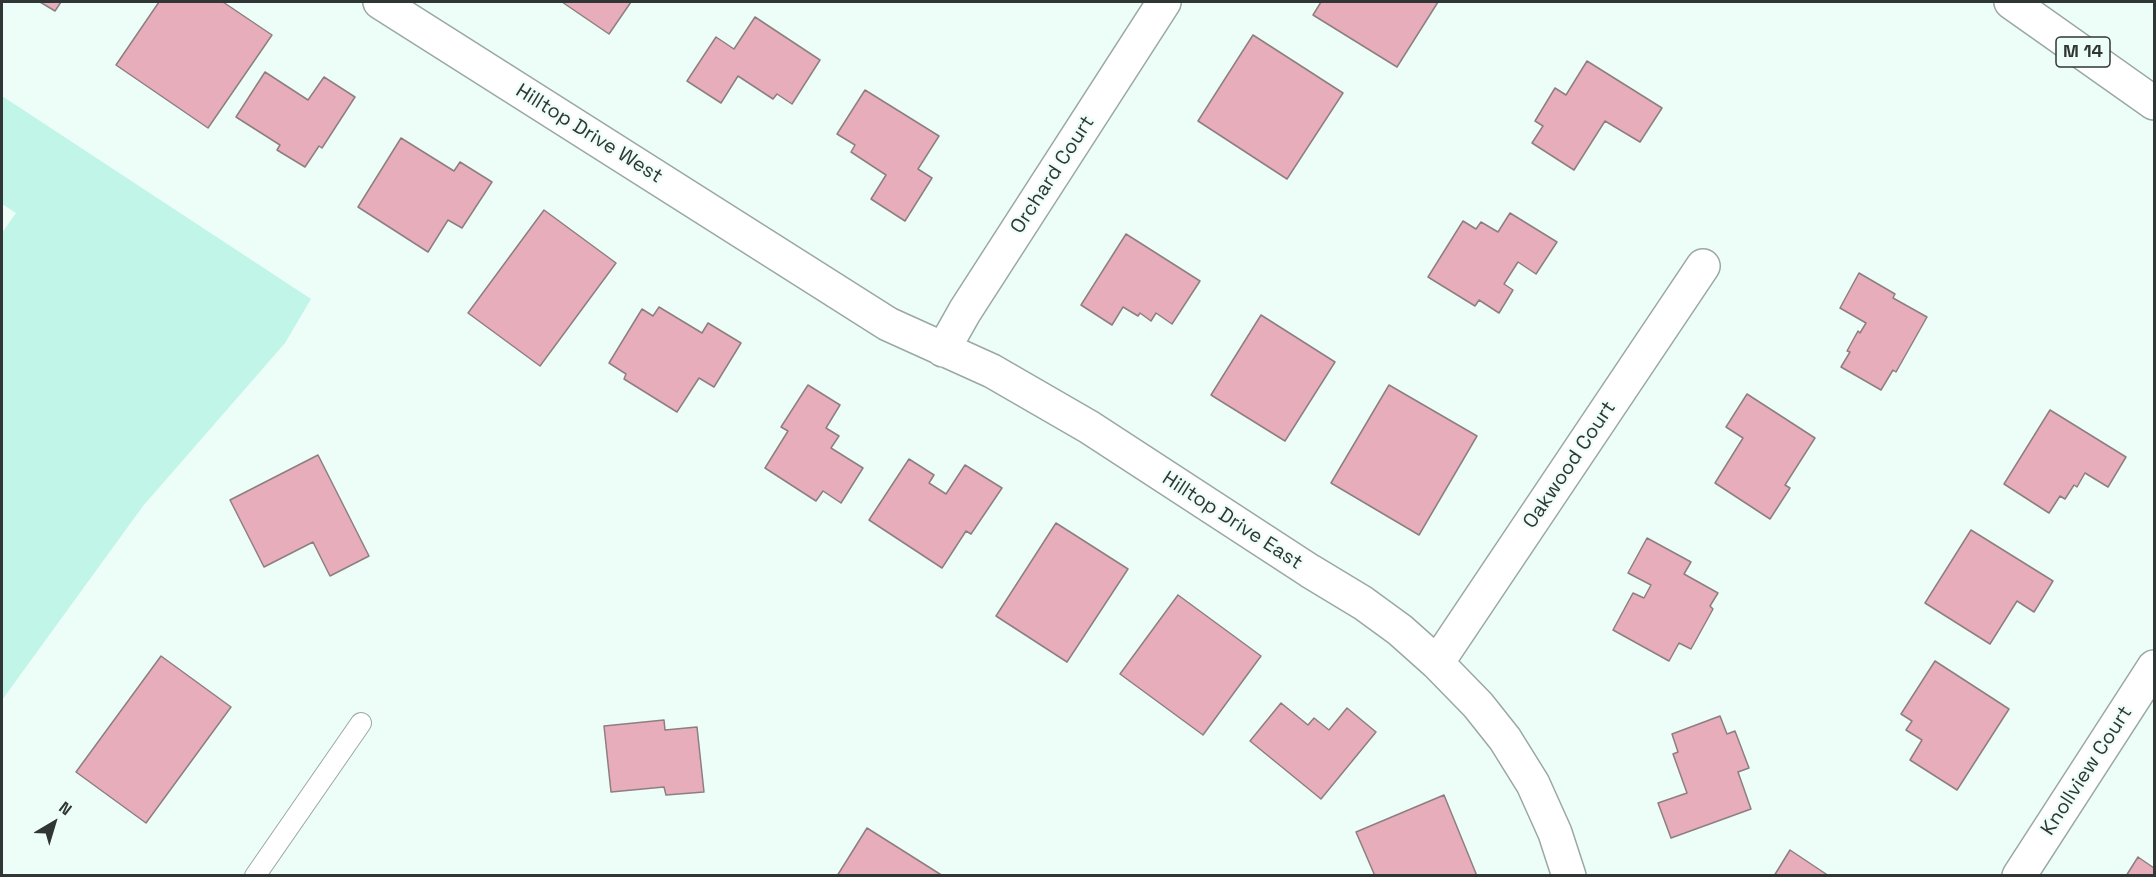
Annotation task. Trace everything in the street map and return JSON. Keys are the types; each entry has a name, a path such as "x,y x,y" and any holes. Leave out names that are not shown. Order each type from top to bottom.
{"main road":[{"name":"Hilltop Drive West","path":"384,2 797,267"},
{"name":"Orchard Court","path":"943,350 965,311 1164,2"},
{"name":"M 14","path":"2011,2 2154,103"},
{"name":"Hilltop Drive East","path":"797,267 888,324 992,371 1089,427 1310,572 1363,603 1400,630 1437,663 1478,705 1505,739 1533,784 1555,833 1569,876"},
{"name":"Oakwood Court","path":"1437,663 1703,267"},
{"name":"Knollview Court","path":"2019,876 2154,667"}],"lane":[{"path":"255,876 361,723"}],"green space":[{"path":"2,96 311,299 285,343 143,506 2,700 2,233 16,213 2,204"}],"building":[{"path":"40,2 61,2 55,11"},
{"path":"159,2 223,2 272,35 208,128 116,65"},
{"path":"562,2 631,2 609,34"},
{"path":"1321,2 1438,2 1397,67 1313,15"},
{"path":"755,17 820,60 792,104 777,94 773,99 738,76 721,103 687,81 716,37 734,49"},
{"path":"1253,35 1343,93 1287,179 1198,121"},
{"path":"1587,61 1662,108 1640,142 1605,121 1574,170 1532,143 1543,126 1535,121 1555,88 1566,95"},
{"path":"265,72 308,100 324,77 355,97 322,148 319,146 305,167 277,150 280,145 236,117"},
{"path":"865,90 939,136 918,169 932,178 905,221 871,199 886,175 851,152 855,145 837,134"},
{"path":"401,138 454,171 460,162 492,182 462,228 448,220 428,252 358,207"},
{"path":"544,210 616,263 540,366 468,313"},
{"path":"1510,213 1557,242 1536,274 1518,262 1504,284 1513,290 1499,313 1479,300 1475,306 1428,277 1463,221 1476,229 1481,222 1498,232"},
{"path":"1126,234 1200,281 1172,324 1156,313 1151,321 1140,313 1138,316 1123,307 1112,325 1081,305"},
{"path":"1859,273 1895,294 1893,298 1927,317 1896,372 1893,370 1881,390 1841,367 1858,331 1860,333 1866,323 1840,308"},
{"path":"659,307 702,333 708,323 741,343 714,387 699,378 677,412 624,379 626,374 609,363 642,309 653,316"},
{"path":"1261,315 1335,362 1285,441 1211,395"},
{"path":"808,385 840,405 826,428 839,436 831,448 863,468 841,503 823,491 816,501 765,468 788,431 781,427"},
{"path":"1389,385 1477,436 1419,535 1331,483"},
{"path":"1747,394 1815,438 1785,485 1790,488 1770,519 1715,483 1743,438 1726,427"},
{"path":"2050,410 2126,457 2108,487 2085,473 2077,487 2074,485 2065,499 2060,496 2049,513 2004,484"},
{"path":"318,455 369,556 330,576 313,542 264,567 230,500"},
{"path":"909,459 934,475 929,483 946,494 965,465 1002,488 971,534 966,531 942,568 869,520"},
{"path":"1056,523 1128,569 1067,662 996,616"},
{"path":"1971,530 2053,581 2034,612 2017,601 1990,644 1925,603"},
{"path":"1647,538 1691,562 1684,574 1718,593 1710,606 1713,609 1691,649 1679,643 1669,661 1613,630 1633,593 1644,598 1651,585 1628,573"},
{"path":"1178,595 1261,656 1203,735 1120,674"},
{"path":"161,656 231,707 146,823 76,772"},
{"path":"1935,661 2009,709 1957,790 1910,760 1922,740 1906,730 1912,721 1901,714"},
{"path":"1281,703 1308,725 1314,718 1329,730 1347,708 1376,732 1321,799 1250,741"},
{"path":"1720,716 1727,734 1735,731 1749,768 1738,772 1751,809 1671,838 1658,803 1687,793 1673,754 1678,752 1672,734"},
{"path":"664,720 665,730 697,727 704,792 666,795 664,787 611,792 604,726"},
{"path":"1444,795 1477,876 1375,876 1356,832"},
{"path":"867,828 943,876 837,876"},
{"path":"1790,850 1829,876 1774,876"},
{"path":"2138,857 2154,868 2154,876 2126,876"}]}
